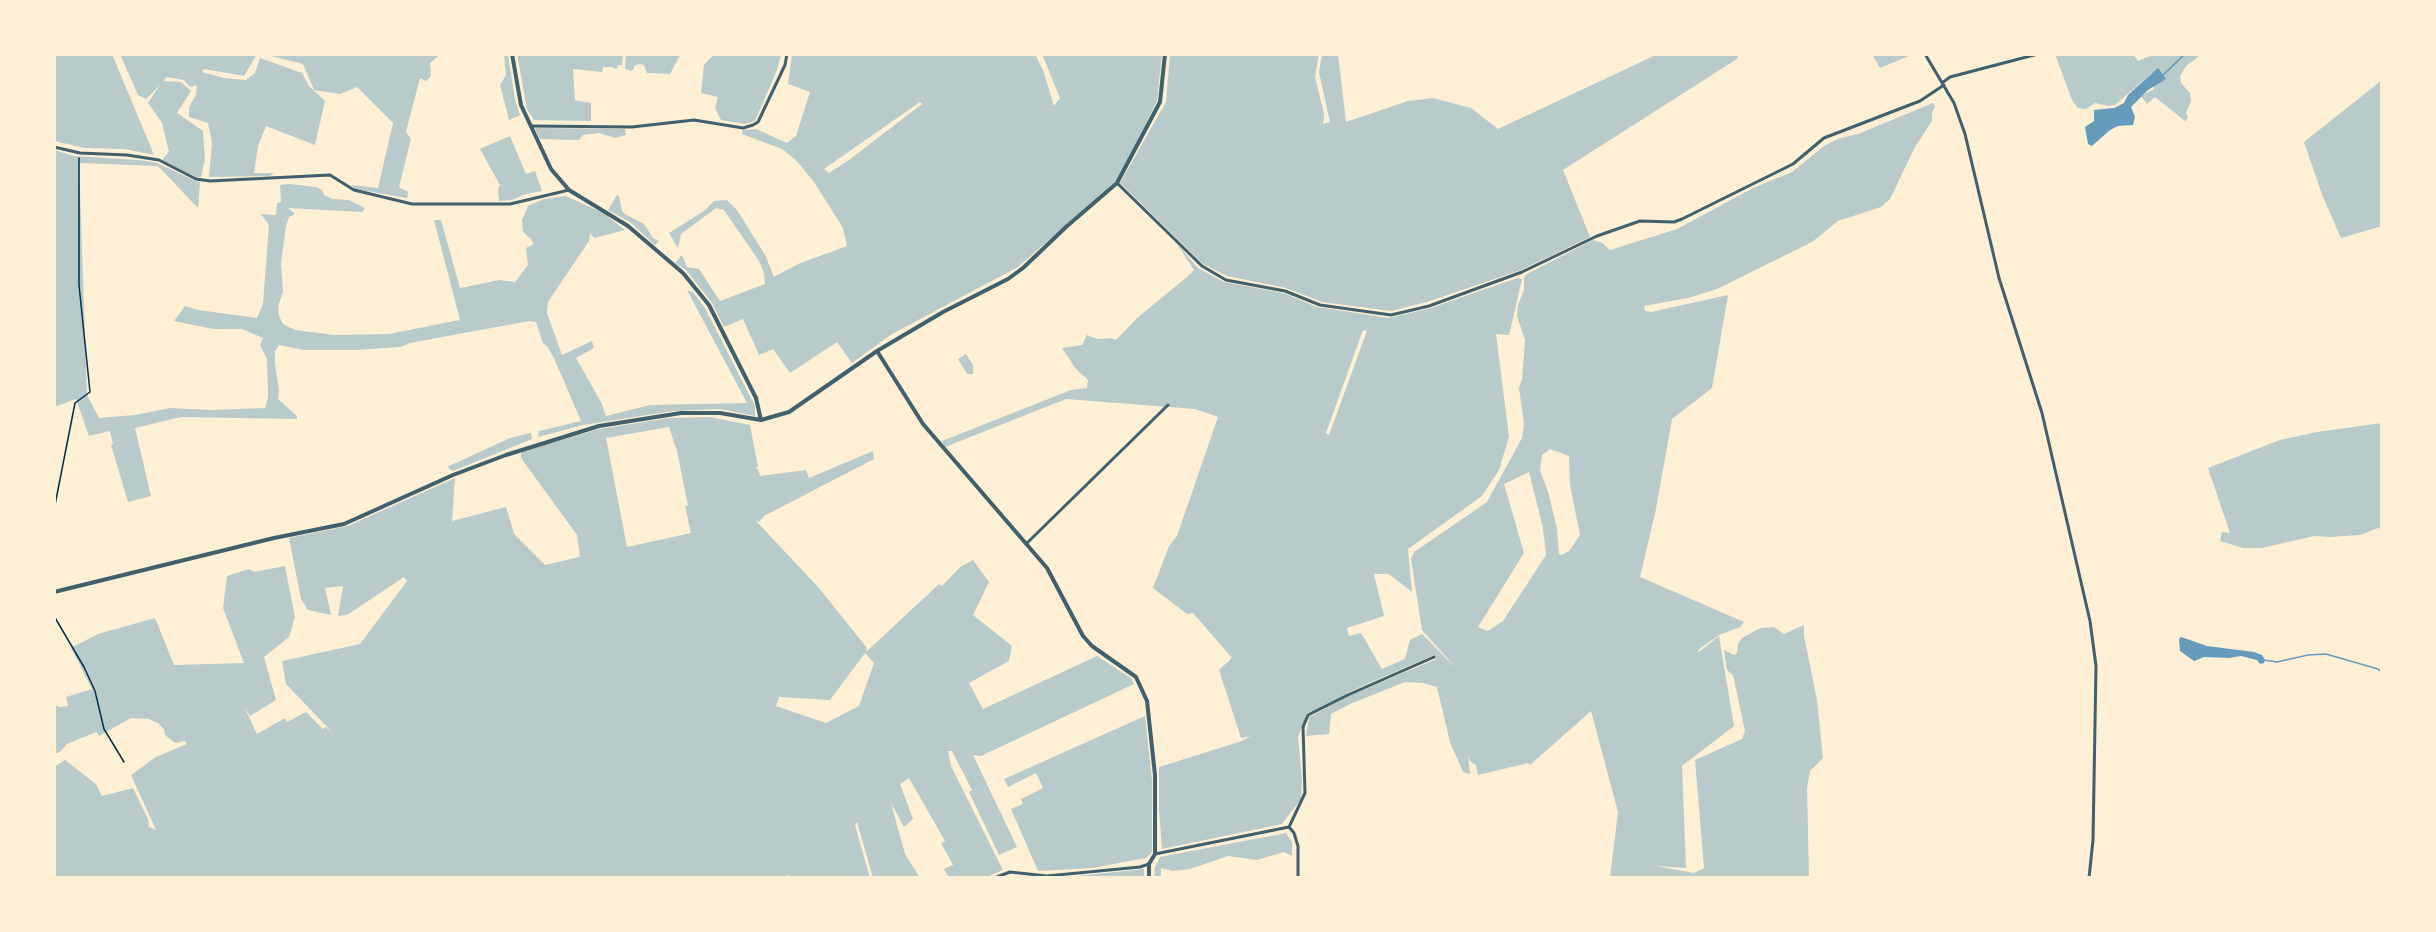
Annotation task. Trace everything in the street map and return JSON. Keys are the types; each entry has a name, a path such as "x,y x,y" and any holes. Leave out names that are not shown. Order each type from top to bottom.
{"street":[{"path":"512,54 521,105 551,169 568,190 628,226 683,273 709,305 756,398 761,420"},
{"path":"530,126 632,127 694,120 743,128 759,122 785,65 787,54"},
{"path":"54,592 274,538 344,524 453,475 506,455 599,426 681,413 720,413 761,420 789,412 877,351 943,312 1008,279 1118,183 1160,102 1165,54"},
{"path":"1925,54 1954,103 1965,134 1999,278 2042,413 2090,621 2096,666 2089,878"},
{"path":"1118,183 1202,266 1226,280 1286,291 1320,305 1391,315 1429,306 1522,272 1597,236 1640,221 1674,222 1682,219 1793,164 1824,138 1920,101 1950,76 2038,54"},
{"path":"54,147 80,153 127,155 159,160 196,179 210,181 330,175 354,190 412,204 510,204 568,190"},
{"path":"877,351 923,424 1047,568 1083,636 1092,646 1136,677 1147,701 1155,775 1155,854 1149,864 1149,878"},
{"path":"1026,544 1168,405"},
{"path":"1289,827 1305,793 1303,727 1308,715 1434,657"},
{"path":"1155,854 1289,827"},
{"path":"1289,827 1294,832 1298,846 1298,878"},
{"path":"994,878 1010,872 1047,876 1140,867 1149,864"}],"path":[{"path":"54,510 75,403 90,392 79,285 80,153"},
{"path":"54,616 84,667 95,691 104,729 124,762"}],"shaded area":[{"path":"54,54 112,54 154,155 125,149 85,148 54,141"},
{"path":"120,54 257,54 244,76 204,69 202,72 224,78 246,80 255,73 260,58 302,73 309,86 325,101 315,145 266,126 258,146 254,173 274,173 270,176 209,177 212,143 208,123 189,117 189,107 196,95 197,85 190,87 184,80 166,77 164,81 181,82 191,91 177,113 203,131 205,158 201,177 196,177 162,160 169,152 162,123 148,103 160,85 146,99 138,95"},
{"path":"263,54 441,54 430,63 431,76 426,81 420,78 406,132 411,139 399,187 408,192 407,198 355,189 352,185 378,188 393,123 357,87 340,94 314,90 303,64"},
{"path":"504,54 508,54 515,100 520,115 509,120 500,85 506,75"},
{"path":"517,54 623,54 622,65 618,65 617,69 603,67 602,72 573,69 575,100 591,103 591,121 534,120 527,109"},
{"path":"626,54 685,54 679,57 670,74 647,73 644,65 640,64 635,65 632,71 625,69"},
{"path":"714,54 781,54 777,70 755,121 745,124 721,120 715,108 718,97 701,93 704,65"},
{"path":"792,54 1035,54 1043,70 1054,106 1060,98 1042,54 1162,54 1157,101 1118,179 1018,267 892,334 852,363 837,342 790,373 773,349 759,355 743,319 724,327 712,303 686,270 675,263 682,255 687,267 699,269 720,301 765,284 764,273 759,261 724,210 716,208 681,234 678,248 669,233 704,211 714,201 727,200 737,210 765,255 774,277 798,264 847,246 843,228 814,182 796,160 782,149 742,134 743,130 756,129 787,143 796,136 810,92 788,84","holes":["920,102 922,104 849,160 829,173 824,169"]},
{"path":"1170,54 1319,54 1315,77 1324,114 1323,124 1330,122 1319,72 1322,54 1338,54 1346,122 1408,101 1433,98 1471,108 1498,129 1658,54 1739,54 1737,59 1563,170 1590,237 1521,270 1427,302 1391,311 1322,302 1286,288 1227,276 1203,264 1120,183 1166,102"},
{"path":"1872,54 1914,54 1880,68"},
{"path":"2055,54 2133,54 2138,61 2155,54 2202,54 2186,66 2180,76 2181,83 2190,93 2191,101 2186,113 2188,118 2185,121 2155,97 2147,104 2141,96 2154,89 2152,73 2115,105 2095,103 2086,109 2078,108 2072,100"},
{"path":"2382,80 2382,226 2341,238 2323,197 2304,142"},
{"path":"1933,103 1935,107 1932,121 1915,147 1890,199 1881,207 1838,221 1812,242 1717,289 1688,298 1644,306 1645,311 1651,312 1728,295 1712,388 1672,419 1656,509 1640,577 1744,622 1740,627 1719,635 1698,650 1699,652 1719,636 1734,726 1682,766 1686,868 1656,866 1694,873 1704,868 1695,760 1742,739 1745,731 1733,675 1727,670 1724,650 1734,655 1737,653 1738,644 1742,638 1760,628 1774,627 1784,634 1804,625 1804,636 1817,700 1823,758 1810,771 1807,788 1809,878 1610,878 1618,812 1591,711 1530,765 1528,763 1478,775 1476,765 1470,761 1468,756 1470,774 1463,772 1450,742 1437,687 1423,683 1405,682 1350,704 1331,714 1329,734 1306,736 1309,717 1351,695 1436,659 1434,655 1351,691 1327,706 1307,713 1298,737 1302,779 1301,799 1282,824 1162,849 1159,767 1242,741 1250,736 1241,738 1219,670 1232,658 1193,613 1187,614 1153,588 1169,546 1177,536 1218,417 1195,409 1066,399 945,447 942,441 1071,390 1087,388 1088,380 1076,369 1062,348 1082,345 1087,335 1097,339 1116,340 1137,318 1187,277 1194,270 1177,244 1198,268 1224,282 1283,293 1317,307 1389,318 1431,308 1517,278 1522,279 1509,335 1496,334 1509,437 1499,470 1482,496 1408,549 1412,592 1389,574 1374,574 1384,616 1347,628 1349,636 1361,633 1382,669 1405,659 1410,640 1422,634 1457,669 1422,630 1411,559 1414,552 1487,502 1522,438 1524,424 1519,388 1522,380 1525,340 1517,316 1518,305 1524,290 1524,277 1593,240 1602,243 1610,250 1677,229 1753,188 1792,172 1824,146 1840,138 1858,134","holes":["1363,330 1367,331 1329,435 1326,433","1550,449 1569,456 1570,485 1580,535 1570,550 1562,555 1559,554 1557,529 1540,470 1542,455","1529,472 1543,528 1546,555 1503,621 1488,631 1478,627 1524,553 1504,484"]},
{"path":"535,128 625,129 626,135 615,138 599,133 583,135 579,140 540,139"},
{"path":"510,136 526,174 535,171 542,191 512,200 499,201 500,185 480,149"},
{"path":"54,150 74,156 157,163 200,183 198,208 158,166 79,163 87,395 99,418 135,415 170,408 211,410 265,408 268,397 267,359 260,345 263,338 242,329 213,329 174,321 185,306 198,310 257,318 263,304 269,225 261,214 276,215 277,203 281,202 280,185 290,184 316,187 332,199 349,200 365,208 362,212 288,208 295,214 289,217 286,226 281,263 283,292 278,306 283,324 295,330 334,335 389,334 460,320 434,220 441,220 460,288 500,280 515,282 528,265 526,248 534,244 523,232 522,220 528,206 544,199 566,196 603,213 625,230 594,238 590,233 589,241 548,302 547,313 562,355 592,341 594,348 576,358 601,402 606,416 650,405 747,403 687,290 693,292 705,308 755,406 755,416 720,409 673,411 583,425 538,437 539,431 581,421 554,358 543,343 536,322 529,321 410,343 400,347 304,350 279,345 275,351 278,399 297,416 297,419 181,417 135,428 151,496 128,502 111,445 113,444 110,431 89,436 76,399 54,407"},
{"path":"617,195 622,211 644,224 653,238 659,241 655,245 630,222 608,210"},
{"path":"966,354 973,365 973,374 967,374 958,359"},
{"path":"710,417 750,425 758,467 754,467 758,469 760,476 806,470 809,478 873,451 874,459 764,516 759,522 756,521 819,588 867,648 866,652 939,584 942,586 960,567 973,560 989,582 973,615 1012,646 1009,661 969,683 983,709 1097,656 1131,678 1134,684 981,756 973,755 1017,847 999,855 969,792 972,790 952,751 948,751 951,766 1003,870 984,878 949,878 944,869 953,865 941,843 945,841 909,778 900,784 913,819 904,827 891,803 905,854 920,878 873,878 857,822 855,825 870,878 790,878 789,875 782,878 54,878 54,767 65,760 96,784 102,796 133,788 148,819 149,827 156,830 131,775 156,757 187,744 185,741 175,743 165,735 164,729 158,723 149,719 131,718 99,736 96,732 67,744 60,752 54,754 54,704 59,707 68,706 66,697 92,689 71,648 98,634 155,618 174,665 244,663 223,608 227,576 249,569 254,572 285,566 295,617 289,637 264,657 276,700 250,716 244,706 257,734 285,718 287,722 306,712 323,729 326,727 332,732 286,684 282,661 360,644 407,581 404,577 347,615 338,616 343,586 325,588 331,615 308,610 301,599 289,538 348,526 455,478 452,521 506,507 514,534 545,565 580,557 577,535 521,458 521,452 599,429 669,418","holes":["669,427 677,451 691,533 627,547 606,438","865,653 874,663 859,706 826,723 776,706 779,697 830,700"]},
{"path":"2382,423 2382,529 2378,528 2360,535 2314,536 2262,548 2243,548 2220,541 2222,532 2230,533 2208,468 2280,440 2317,432"},
{"path":"531,433 532,439 453,471 447,467 510,438"},
{"path":"1145,716 1152,780 1152,852 1146,858 1092,868 1038,871 1011,809 1023,804 1021,799 1043,788 1036,773 1008,787 1004,779"},
{"path":"1286,833 1292,842 1292,856 1284,852 1257,860 1228,856 1190,869 1173,871 1161,868 1161,878 1154,878 1155,867 1160,857"},
{"path":"1144,869 1144,878 1072,878 1077,876"}],"water":[{"path":"2158,68 2166,79 2148,90 2131,107 2135,117 2133,125 2118,126 2092,146 2088,144 2085,127 2094,121 2094,110 2114,108 2124,103 2128,95"},
{"path":"2181,637 2207,646 2254,652 2262,655 2265,660 2260,664 2257,660 2241,656 2204,657 2194,661 2180,651 2179,639"}],"waterway":[{"path":"2163,75 2185,54"},
{"path":"2264,660 2277,662 2308,655 2326,654 2378,669 2382,673"}]}
